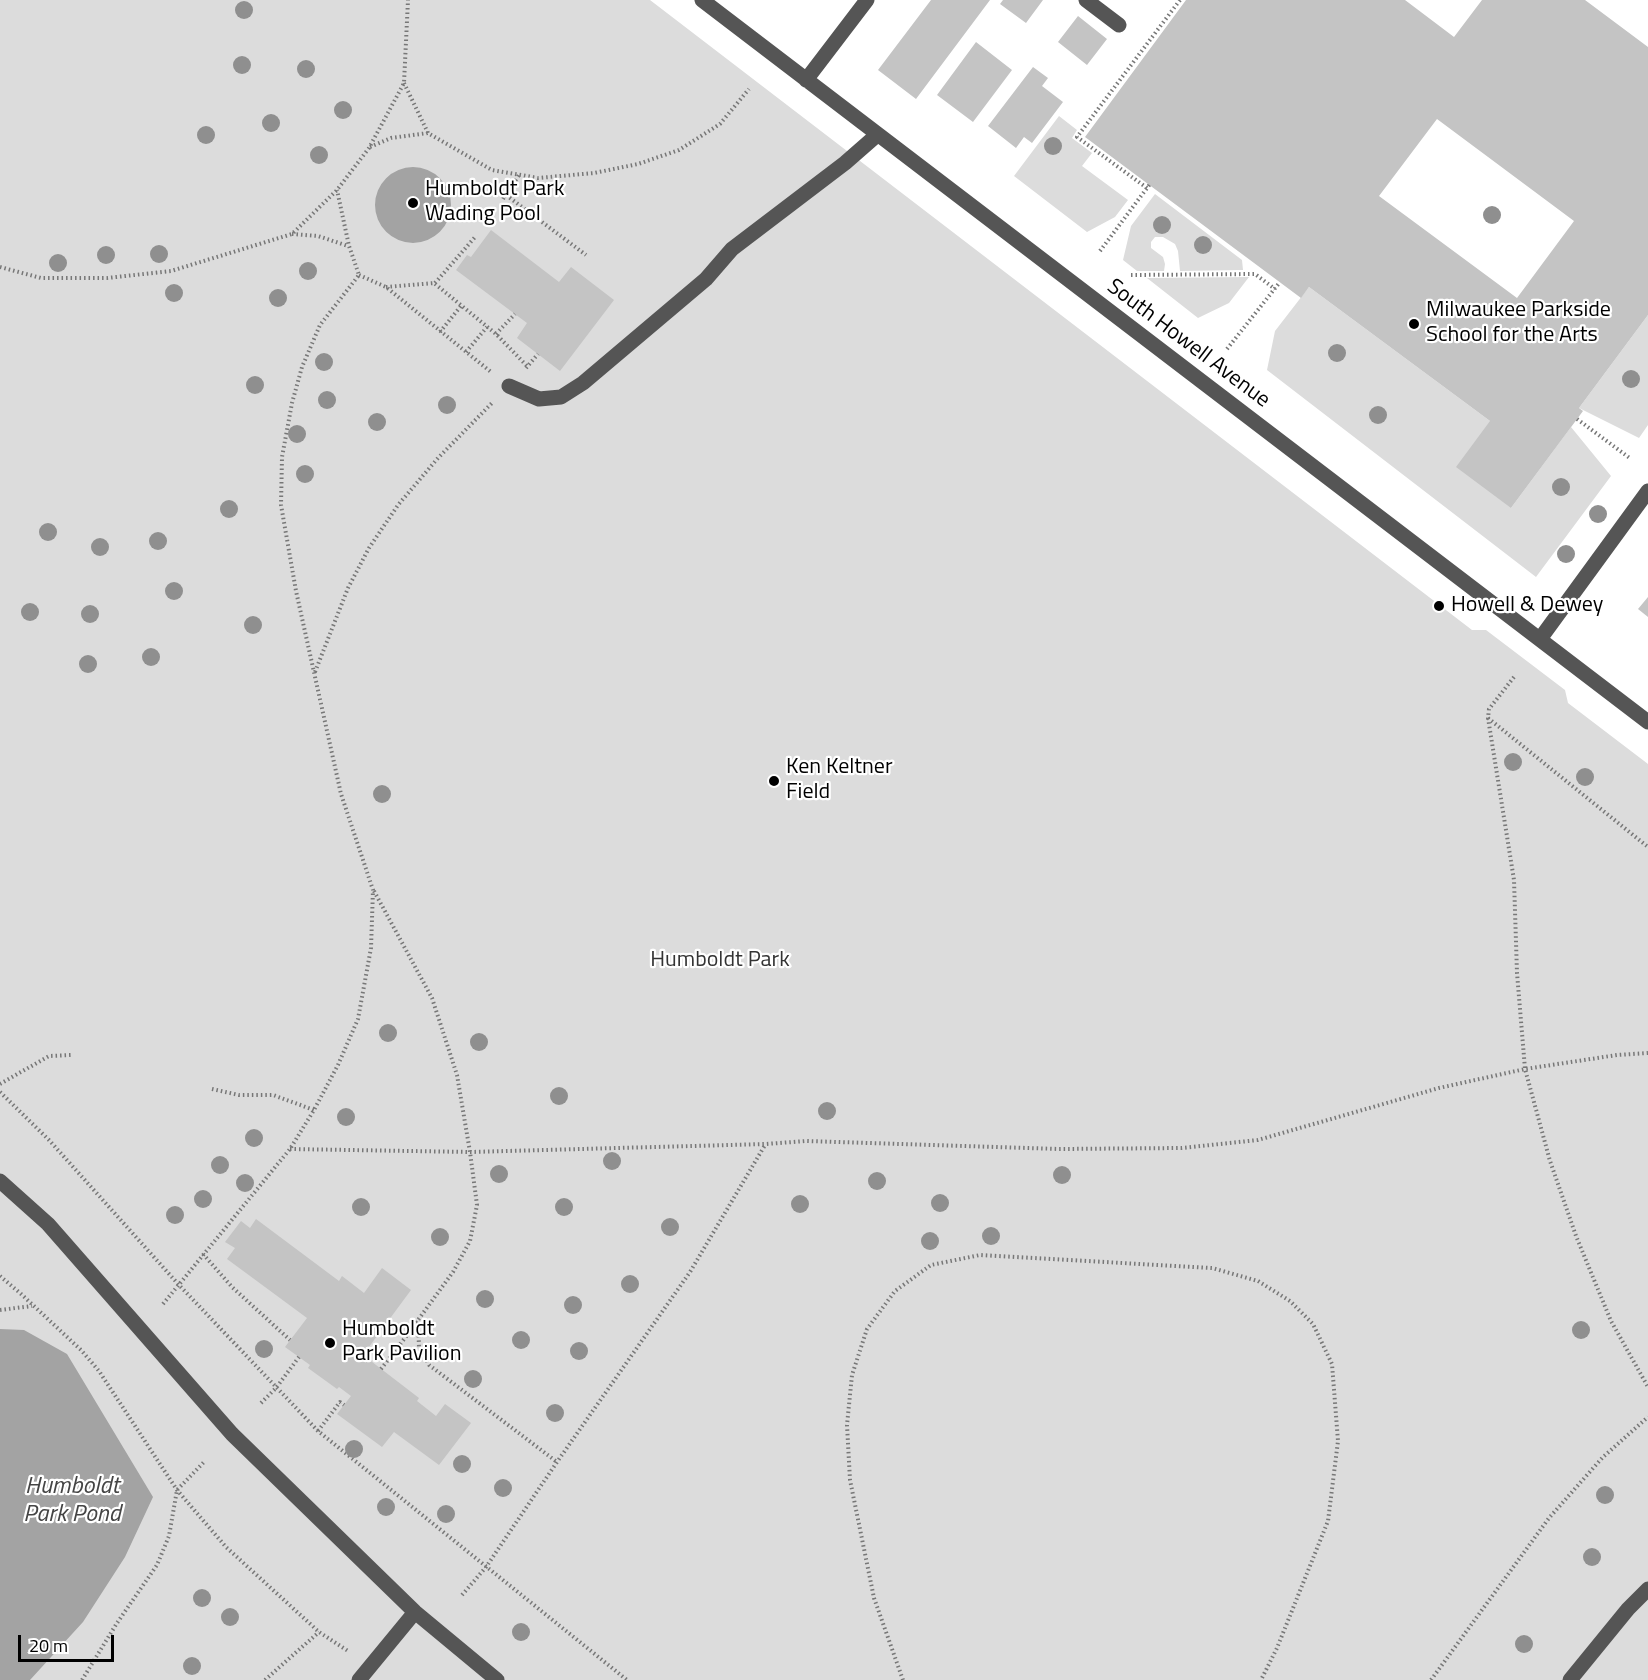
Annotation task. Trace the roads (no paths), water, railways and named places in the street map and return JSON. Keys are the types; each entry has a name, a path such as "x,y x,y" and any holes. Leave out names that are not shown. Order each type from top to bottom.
{"street":[{"name":"South Howell Avenue","path":"702,0 1648,722"},
{"path":"806,80 867,0"},
{"path":"1086,0 1119,25"},
{"path":"509,386 539,399 561,397 584,383 706,279 732,249 845,163 877,135"},
{"path":"1540,639 1648,491"},
{"path":"0,1181 48,1224 232,1434 415,1612 497,1680"},
{"path":"1570,1680 1628,1609 1648,1589"},
{"path":"358,1680 415,1612"}],"water":[{"name":"Humboldt Park Wading Pool","path":"413,167 428,170 440,178 448,190 451,205 448,220 440,232 428,240 413,243 398,240 386,232 378,220 375,205 378,190 386,178 398,170"},
{"name":"Humboldt Park Pond","path":"0,1329 24,1330 67,1354 153,1497 125,1557 83,1622 30,1680 0,1680"}],"place":[{"name":"Humboldt Park Wading Pool","path":"413,203"},
{"name":"Milwaukee Parkside School for the Arts","path":"1414,324"},
{"name":"Howell & Dewey","path":"1439,606"},
{"name":"Ken Keltner Field","path":"774,781"},
{"name":"Humboldt Park Pavilion","path":"330,1343"}],"park label":[{"name":"Humboldt Park","path":"720,961"}]}
